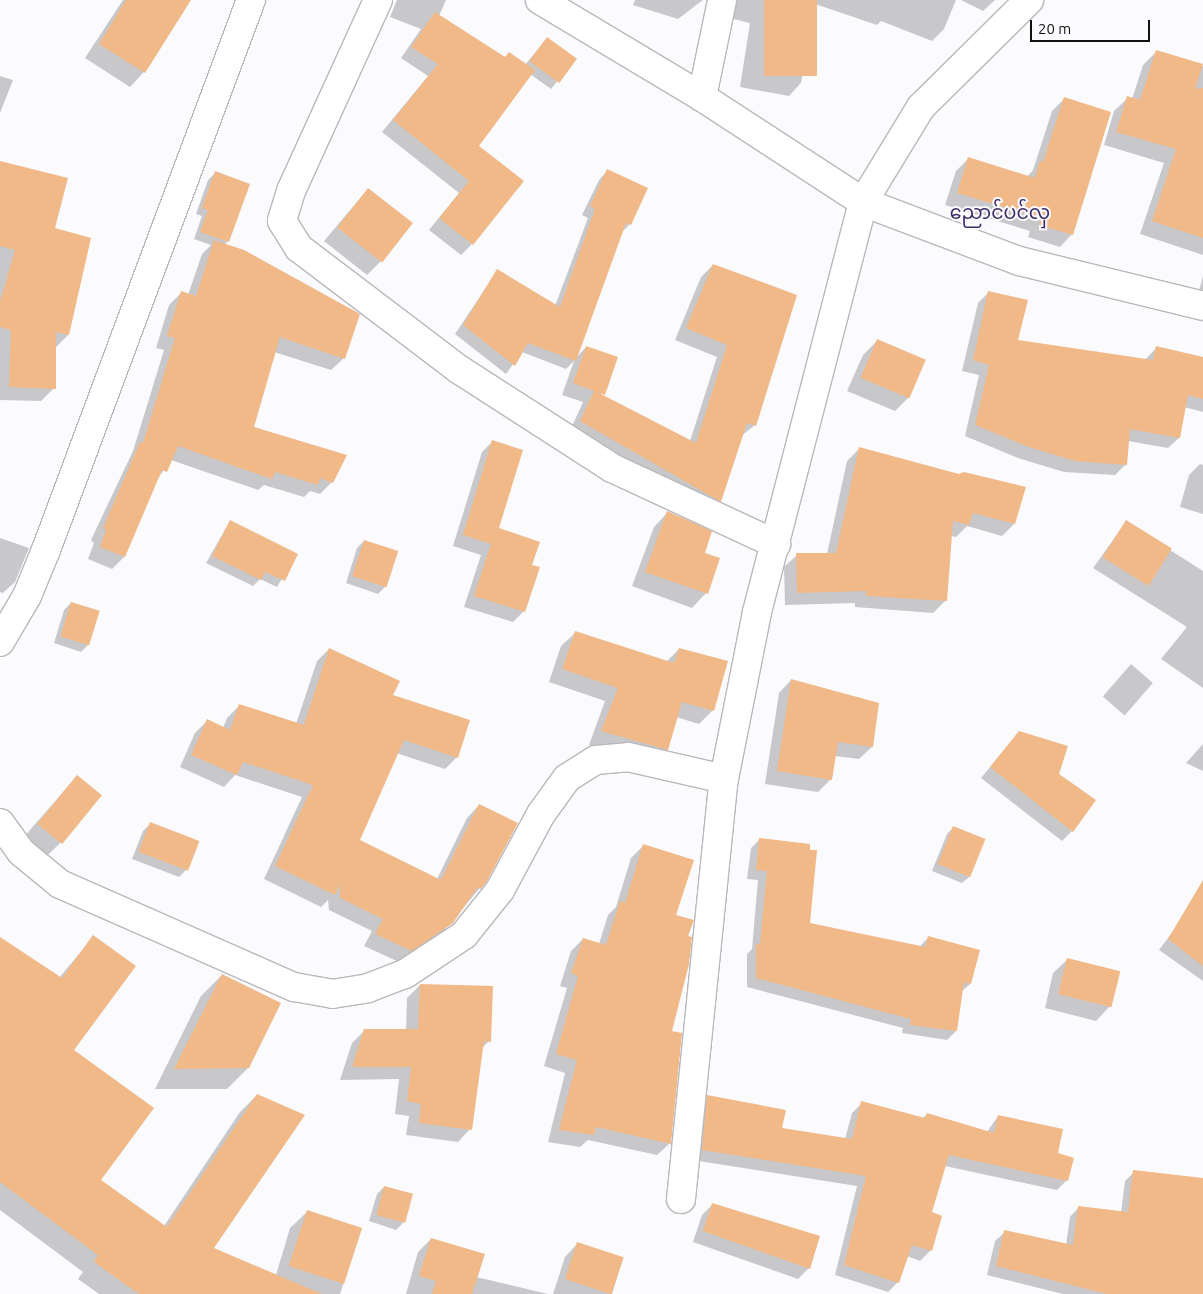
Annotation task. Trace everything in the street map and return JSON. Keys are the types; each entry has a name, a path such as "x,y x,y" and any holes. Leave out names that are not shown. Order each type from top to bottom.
{"street":[{"path":"0,642 27,596 46,550 251,0"},
{"path":"378,0 291,191 282,221 299,248 460,370 612,468 776,544"},
{"path":"540,0 702,97 863,202 1019,262 1203,306"},
{"path":"702,97 722,0"},
{"path":"681,1199 724,779 757,612 863,202 921,107 1029,0"},
{"path":"0,823 21,852 60,884 294,987 332,994 368,988 404,974 464,935 500,890 541,814 567,778 596,760 628,758 724,779"}],"building":[{"path":"126,0 191,0 145,73 99,44"},
{"path":"764,0 817,0 817,76 764,76"},
{"path":"435,12 505,57 509,52 535,70 479,146 524,181 473,245 439,218 469,181 393,120 438,64 411,47"},
{"path":"547,37 577,59 559,83 529,61"},
{"path":"1156,50 1203,64 1195,89 1203,88 1203,238 1152,221 1176,149 1116,132 1127,96 1140,100"},
{"path":"1064,97 1111,112 1073,235 1039,225 1041,218 957,193 968,157 1035,178 1040,161 1043,162"},
{"path":"0,161 68,178 55,228 91,238 69,335 56,332 56,389 9,387 11,330 0,327 0,302 15,250 0,246"},
{"path":"607,169 648,188 631,225 626,223 576,361 528,343 515,366 463,325 497,269 560,307 595,209 590,206"},
{"path":"215,171 250,184 229,242 200,232 208,210 202,208"},
{"path":"368,188 413,223 382,262 337,227"},
{"path":"214,240 244,250 360,314 345,359 280,337 254,427 347,455 333,483 320,478 318,485 275,472 272,479 178,446 167,472 162,470 125,557 100,547 106,530 103,528 140,442 143,443 175,338 167,336 181,291 196,296"},
{"path":"713,264 797,295 756,426 747,423 721,502 580,421 594,391 573,383 586,346 618,357 605,395 597,392 696,443 727,345 686,328"},
{"path":"988,291 1028,300 1018,340 1153,360 1156,346 1203,357 1203,399 1188,395 1180,438 1130,429 1127,465 1075,461 1029,447 975,425 989,365 973,360"},
{"path":"877,339 926,360 909,398 861,378"},
{"path":"492,440 523,450 499,528 540,542 532,565 540,567 525,612 474,596 491,544 463,535"},
{"path":"859,447 959,474 964,472 1026,487 1015,524 973,513 969,525 953,521 947,601 866,596 866,591 797,593 796,553 836,553"},
{"path":"667,511 712,531 705,553 720,558 708,594 645,572"},
{"path":"230,520 298,554 285,581 265,572 261,580 212,556"},
{"path":"1126,520 1172,549 1148,586 1103,557"},
{"path":"364,540 398,551 386,587 352,576"},
{"path":"71,602 100,611 89,645 60,636"},
{"path":"575,631 674,663 679,648 728,661 714,711 682,702 668,750 601,731 618,688 562,669"},
{"path":"329,648 400,681 393,695 470,720 458,758 404,740 360,840 441,880 479,804 518,823 487,881 481,889 477,888 453,923 412,951 375,934 383,919 340,898 340,884 335,895 275,866 313,785 243,762 237,775 191,755 207,719 230,730 239,704 304,725"},
{"path":"791,679 879,703 873,747 838,742 832,780 777,771"},
{"path":"1019,731 1068,746 1059,774 1096,800 1073,832 990,767"},
{"path":"77,775 102,795 62,844 37,824"},
{"path":"150,822 199,841 188,871 139,852"},
{"path":"953,826 985,839 970,877 938,864"},
{"path":"759,838 810,844 810,850 817,850 810,923 925,947 928,936 980,950 971,984 964,982 957,1031 910,1025 911,1019 756,978 756,944 760,944 767,871 756,870"},
{"path":"643,844 694,860 676,915 694,920 688,936 692,937 689,964 672,1031 682,1033 671,1144 596,1127 594,1135 559,1130 577,1060 556,1054 578,976 571,973 583,938 606,945 620,901 625,903"},
{"path":"1203,880 1203,966 1168,939"},
{"path":"93,935 136,966 74,1050 154,1108 101,1180 167,1227 257,1094 305,1115 214,1248 322,1294 139,1294 94,1262 98,1255 0,1182 0,937 62,978"},
{"path":"1067,958 1120,971 1111,1007 1058,994"},
{"path":"222,974 281,1003 249,1068 174,1069"},
{"path":"420,984 493,986 491,1042 484,1041 472,1130 419,1123 421,1104 407,1101 411,1067 352,1067 364,1029 418,1029"},
{"path":"707,1095 786,1110 782,1128 852,1139 861,1101 925,1118 927,1113 994,1133 998,1115 1063,1129 1058,1153 1074,1158 1068,1181 949,1155 932,1212 942,1216 932,1251 912,1245 899,1283 844,1265 866,1176 702,1150"},
{"path":"1133,1170 1203,1178 1203,1294 1107,1294 996,1266 1004,1230 1073,1245 1078,1206 1128,1212"},
{"path":"384,1186 413,1194 405,1223 376,1215"},
{"path":"712,1203 820,1236 810,1269 703,1231"},
{"path":"307,1210 362,1228 344,1284 289,1266"},
{"path":"431,1238 485,1254 472,1294 432,1294 436,1281 419,1276"},
{"path":"577,1242 624,1257 612,1294 565,1279"}],"district":[{"name":"ညောင်ပင်လှ","path":"1000,213"}]}
